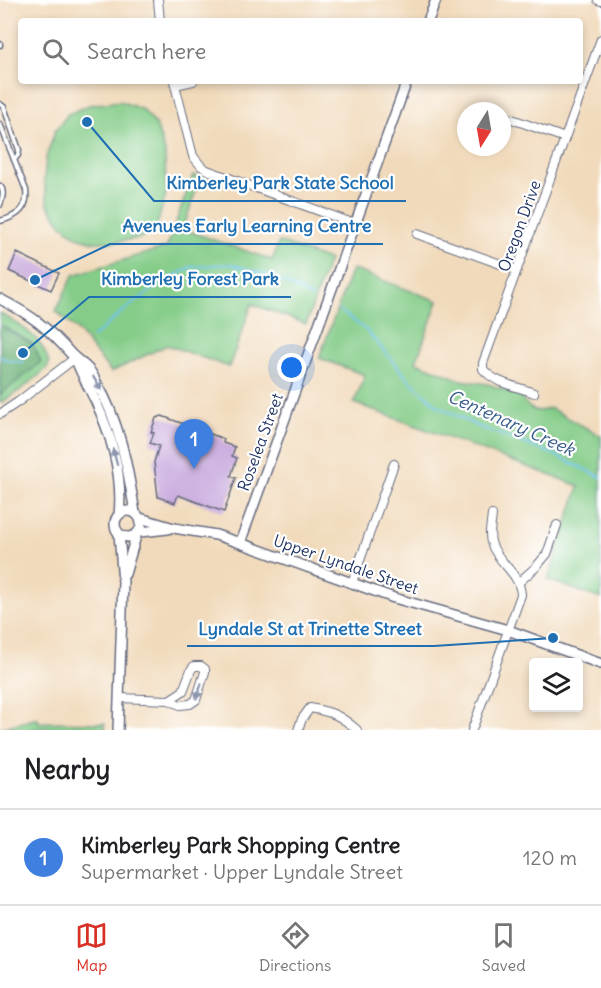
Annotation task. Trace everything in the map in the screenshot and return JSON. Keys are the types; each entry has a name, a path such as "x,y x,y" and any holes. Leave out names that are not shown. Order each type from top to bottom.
{"street":[{"path":"158,0 160,18"},
{"path":"429,18 436,0"},
{"name":"Oregon Drive","path":"534,393 488,375 483,369 483,363 600,43"},
{"path":"174,84 194,156 201,166 355,224"},
{"name":"Roselea Street","path":"240,543 405,84"},
{"path":"511,118 565,138"},
{"path":"417,234 517,270"},
{"path":"0,299 22,310 54,334 75,358 83,378 105,412 130,480 142,525 123,582"},
{"path":"0,414 75,358"},
{"path":"105,412 118,469 121,496 119,515 115,522 119,534 123,582 118,730"},
{"path":"352,583 394,464"},
{"path":"119,515 127,511 138,515"},
{"name":"Upper Lyndale Street","path":"138,515 174,528 216,535 413,604 508,630 601,664"},
{"path":"472,730 521,596 521,589 512,571 497,555 491,543 492,515"},
{"path":"518,583 547,554 557,525"},
{"name":"Upper Lyndale Street","path":"138,534 174,528"},
{"path":"119,534 127,538 138,534"},
{"path":"119,698 169,700 180,705 194,703 205,669 201,666 194,666 183,692 169,700"},
{"path":"298,730 310,708 330,711 345,719 357,730"}],"lane":[{"path":"0,104 4,107 19,150 14,160"},
{"path":"0,124 26,190 26,202 19,213 0,221"},
{"path":"0,186 3,193 0,205"}],"green space":[{"path":"120,101 143,110 156,125 165,152 166,194 157,225 141,238 94,242 77,237 61,224 48,205 44,180 46,158 55,131 68,114 89,105"},
{"path":"193,175 200,178 183,229 272,260 279,242 329,260 306,324 252,304 229,367 167,345 111,372 77,330 56,311 73,275 167,247"},
{"path":"352,269 438,301 416,362 461,380 488,384 521,396 533,410 541,411 550,408 601,436 601,599 548,580 579,486 354,403 365,375 319,358"},
{"path":"0,313 34,337 44,350 49,363 45,370 33,380 0,403"},
{"path":"0,325 33,344 41,362 0,395"},
{"path":"38,718 38,722 105,723 105,730 39,728 0,730 0,728"}],"building":[{"path":"17,253 59,273 51,290 9,271"},
{"path":"162,416 224,439 223,443 235,447 232,456 237,458 231,476 236,478 224,512 178,495 175,503 158,497 154,462 159,446 150,443 156,418"}],"waterway":[{"name":"Centenary Creek","path":"93,337 161,283 191,267 230,264 269,275 312,297"},
{"name":"Centenary Creek","path":"339,310 366,330 407,378 438,406 477,426 553,454 601,477"},
{"name":"Centenary Creek","path":"0,357 10,361 24,362"}],"place":[{"name":"Kimberley Park State School","path":"87,122"},
{"name":"Avenues Early Learning Centre","path":"35,280"},
{"name":"Kimberley Forest Park","path":"23,353"},
{"name":"Kimberley Park Shopping Centre","path":"194,469"},
{"name":"Lyndale St at Trinette Street","path":"553,638"}]}
